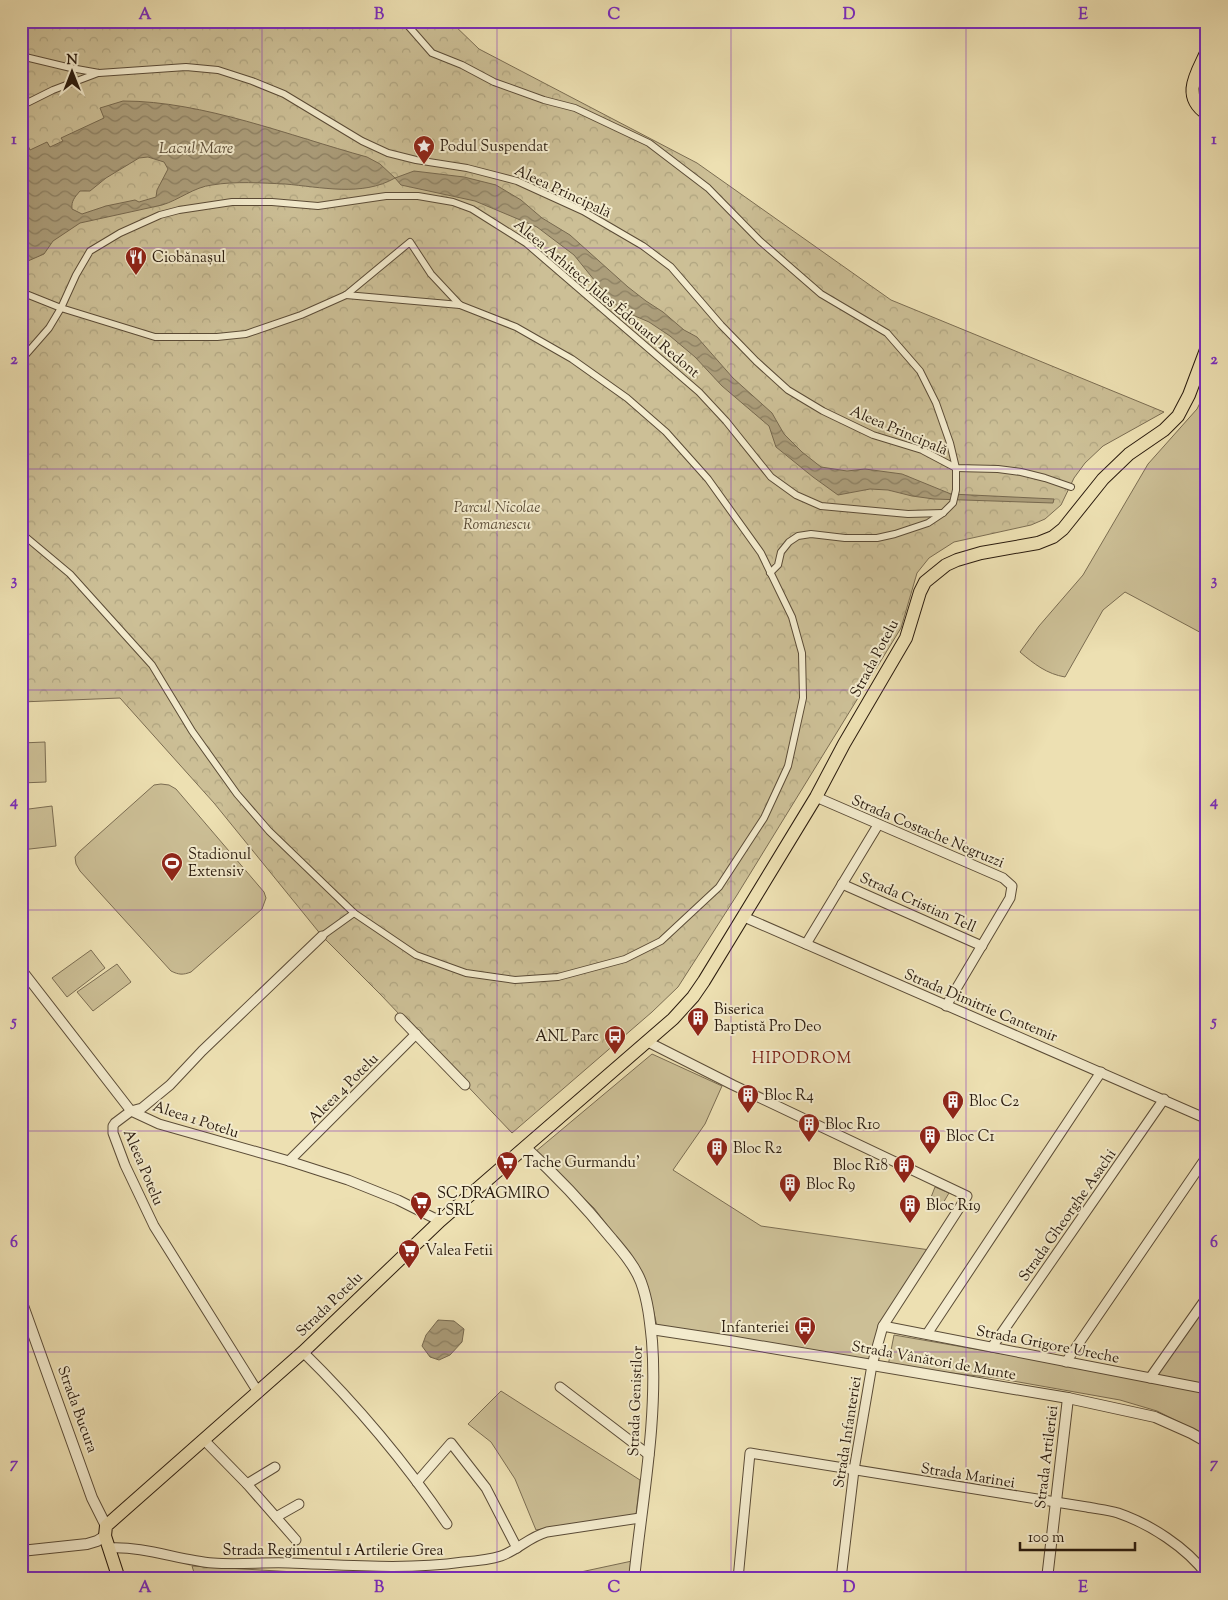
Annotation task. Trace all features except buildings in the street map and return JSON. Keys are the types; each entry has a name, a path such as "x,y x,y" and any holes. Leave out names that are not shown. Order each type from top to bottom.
{"main road":[{"path":"1207,51 1192,89 1195,103 1207,114"},
{"name":"Strada Potelu","path":"107,1537 204,1440 303,1352 440,1221 673,1019 694,997 816,797 844,744 906,638 920,592 925,582 946,564 981,554 1038,543 1063,529 1103,479 1129,454 1164,430 1178,416 1189,394 1207,347"},
{"name":"Strada Bucura","path":"107,1537 119,1579"}],"street":[{"path":"404,21 432,53 462,65 494,82 544,100 575,108 649,143 708,188 760,241 821,294 887,333 920,371 936,403 950,443 956,468 954,503 928,523 877,538 845,538 811,534 798,536 789,542 781,552 778,565 770,573"},
{"name":"Aleea Principală","path":"21,56 99,73 186,67 218,70 252,80 284,94 362,141 388,153 416,160 496,174 517,181 583,211 643,246 671,267 756,361 788,390 823,411 873,435 922,450 956,468"},
{"name":"Aleea Principală","path":"21,106 53,90 99,73"},
{"name":"Aleea Arhitect Jules Édouard Redont","path":"61,308 76,275 90,251 120,233 160,215 178,210 232,202 272,202 318,206 386,196 418,196 453,202 472,209 526,243 699,392 726,421 771,477 796,495 821,506 908,514 943,513"},
{"path":"21,292 61,308 155,337 217,337 246,334 301,315 346,295 410,242 431,274 460,305"},
{"path":"21,533 70,574 152,664 192,731 237,794 269,831 354,913 416,955 466,973 514,980 558,977 625,959 661,940 719,886 764,818 788,766 803,698 802,653 792,617 761,553 708,479 666,432 640,409 572,359 516,327 460,305 346,295"},
{"path":"21,360 49,328 61,308"},
{"path":"956,468 998,469 1021,472 1045,478 1071,488"},
{"name":"Strada Costache Negruzzi","path":"816,797 1008,881 1012,886 1010,898 946,1006"},
{"path":"806,944 878,825"},
{"name":"Strada Cristian Tell","path":"842,884 982,946"},
{"path":"322,936 354,913"},
{"name":"Strada Dimitrie Cantemir","path":"744,917 1207,1119"},
{"name":"Aleea 1 Potelu","path":"132,1111 142,1108 170,1085 202,1051 322,936"},
{"name":"Aleea Potelu","path":"21,969 132,1111 115,1123 112,1133 125,1165 154,1226 258,1392"},
{"path":"400,1018 465,1085"},
{"name":"Aleea 4 Potelu","path":"289,1161 416,1034"},
{"name":"Strada Infanteriei","path":"646,1041 733,1085 967,1196 883,1326 872,1365 854,1470 841,1579"},
{"path":"926,1334 1100,1072"},
{"name":"Strada Gheorghe Asachi","path":"992,1347 1164,1099"},
{"name":"Aleea 1 Potelu","path":"132,1111 159,1124 348,1180 398,1200 440,1221"},
{"name":"Strada Geniștilor","path":"525,1148 588,1211 625,1254 641,1280 648,1305 651,1329 653,1386 649,1455 634,1579"},
{"path":"1066,1362 1207,1156"},
{"path":"1150,1378 1207,1297"},
{"name":"Strada Bucura","path":"21,1300 107,1537"},
{"name":"Strada Grigore Ureche","path":"883,1326 1207,1389"},
{"name":"Strada Vânători de Munte","path":"651,1329 730,1340 1068,1398 1155,1417 1207,1442"},
{"path":"303,1352 324,1372 366,1419 417,1482 447,1524"},
{"path":"560,1387 649,1455"},
{"name":"Strada Artileriei","path":"1047,1579 1068,1398"},
{"path":"204,1440 247,1484 296,1540"},
{"path":"417,1482 451,1444 486,1488 518,1548"},
{"name":"Strada Marinei","path":"738,1579 750,1453 1088,1506 1118,1514 1146,1526 1172,1542 1206,1571"},
{"path":"247,1484 275,1467"},
{"path":"276,1516 299,1504"},
{"name":"Strada Regimentul 1 Artilerie Grea","path":"107,1537 118,1548 213,1563 410,1566 486,1559 500,1556 518,1548 534,1536 547,1532 640,1518"},
{"name":"Strada Potelu","path":"21,1550 87,1544 107,1537"}],"green space":[{"name":"Parcul Nicolae Romanescu","path":"21,21 450,21 479,49 697,163 891,300 1164,412 1103,446 1085,463 1074,478 1061,505 1045,519 1031,525 954,542 929,558 917,573 901,628 737,895 678,987 652,1012 512,1133 381,995 322,936 214,803 120,698 21,702"},
{"path":"1207,389 1207,636 1125,592 1103,610 1065,677 1052,674 1041,668 1020,652 1039,626 1083,575 1148,464 1197,409"},
{"path":"45,742 46,782 21,783 21,743"},
{"name":"Stadionul Extensiv","path":"154,785 169,785 176,789 264,892 266,898 262,909 191,972 183,974 171,971 80,871 75,857"},
{"path":"52,806 56,846 21,850 21,810"},
{"path":"91,950 105,968 67,997 52,978"},
{"path":"117,964 131,982 93,1011 77,992"},
{"path":"652,1054 722,1086 705,1124 673,1170 761,1226 930,1250 878,1327 869,1363 657,1326 648,1287 639,1267 594,1208 535,1152"},
{"path":"935,1187 949,1193 939,1210 928,1205"},
{"path":"1207,1304 1207,1436 1157,1411 1120,1400 996,1378 888,1366 894,1335 1153,1380"},
{"path":"501,1391 640,1480 636,1515 536,1530 515,1479 491,1442 468,1424"},
{"path":"632,1561 630,1579 548,1579"},
{"path":"192,1566 398,1578 399,1579 196,1579"}],"water":[{"name":"Lacul Mare","path":"123,101 184,107 215,113 367,157 380,164 395,178 382,184 355,189 248,183 205,186 162,205 80,223 53,241 44,254 21,264 21,139 24,137 30,150 47,142 50,147 63,141 61,138 104,118 100,108","holes":["148,157 164,162 168,169 157,190 156,197 139,202 135,200 106,206 82,214 72,209 73,201 80,191 90,191 106,178 139,158"]},
{"path":"414,171 464,177 496,185 521,200 542,218 570,235 628,287 684,330 697,337 733,378 772,413 784,434 821,467 847,471 865,469 902,474 951,494 1054,499 1053,503 934,499 888,490 870,489 838,495 776,447 769,426 722,386 695,357 670,336 649,322 621,310 574,255 537,227 475,201 401,185 395,178"},
{"path":"438,1320 454,1321 464,1329 462,1342 450,1355 439,1360 430,1357 422,1346 426,1335"}],"place":[{"name":"Podul Suspendat","path":"424,165"},
{"name":"Ciobănașul","path":"136,276"},
{"name":"Stadionul Extensiv","path":"172,882"},
{"name":"Biserica Baptistă Pro Deo","path":"698,1037"},
{"name":"ANL Parc","path":"615,1055"},
{"name":"Bloc R4","path":"748,1114"},
{"name":"Bloc C2","path":"953,1120"},
{"name":"Bloc R10","path":"809,1143"},
{"name":"Bloc C1","path":"930,1155"},
{"name":"Bloc R2","path":"717,1167"},
{"name":"Tache Gurmandu'","path":"507,1181"},
{"name":"Bloc R18","path":"904,1184"},
{"name":"Bloc R9","path":"790,1203"},
{"name":"SC DRAGMIRO 1 SRL","path":"421,1221"},
{"name":"Bloc R19","path":"910,1224"},
{"name":"Valea Fetii","path":"409,1269"},
{"name":"Infanteriei","path":"805,1346"}],"district":[{"name":"HIPODROM","path":"802,1057"}]}
